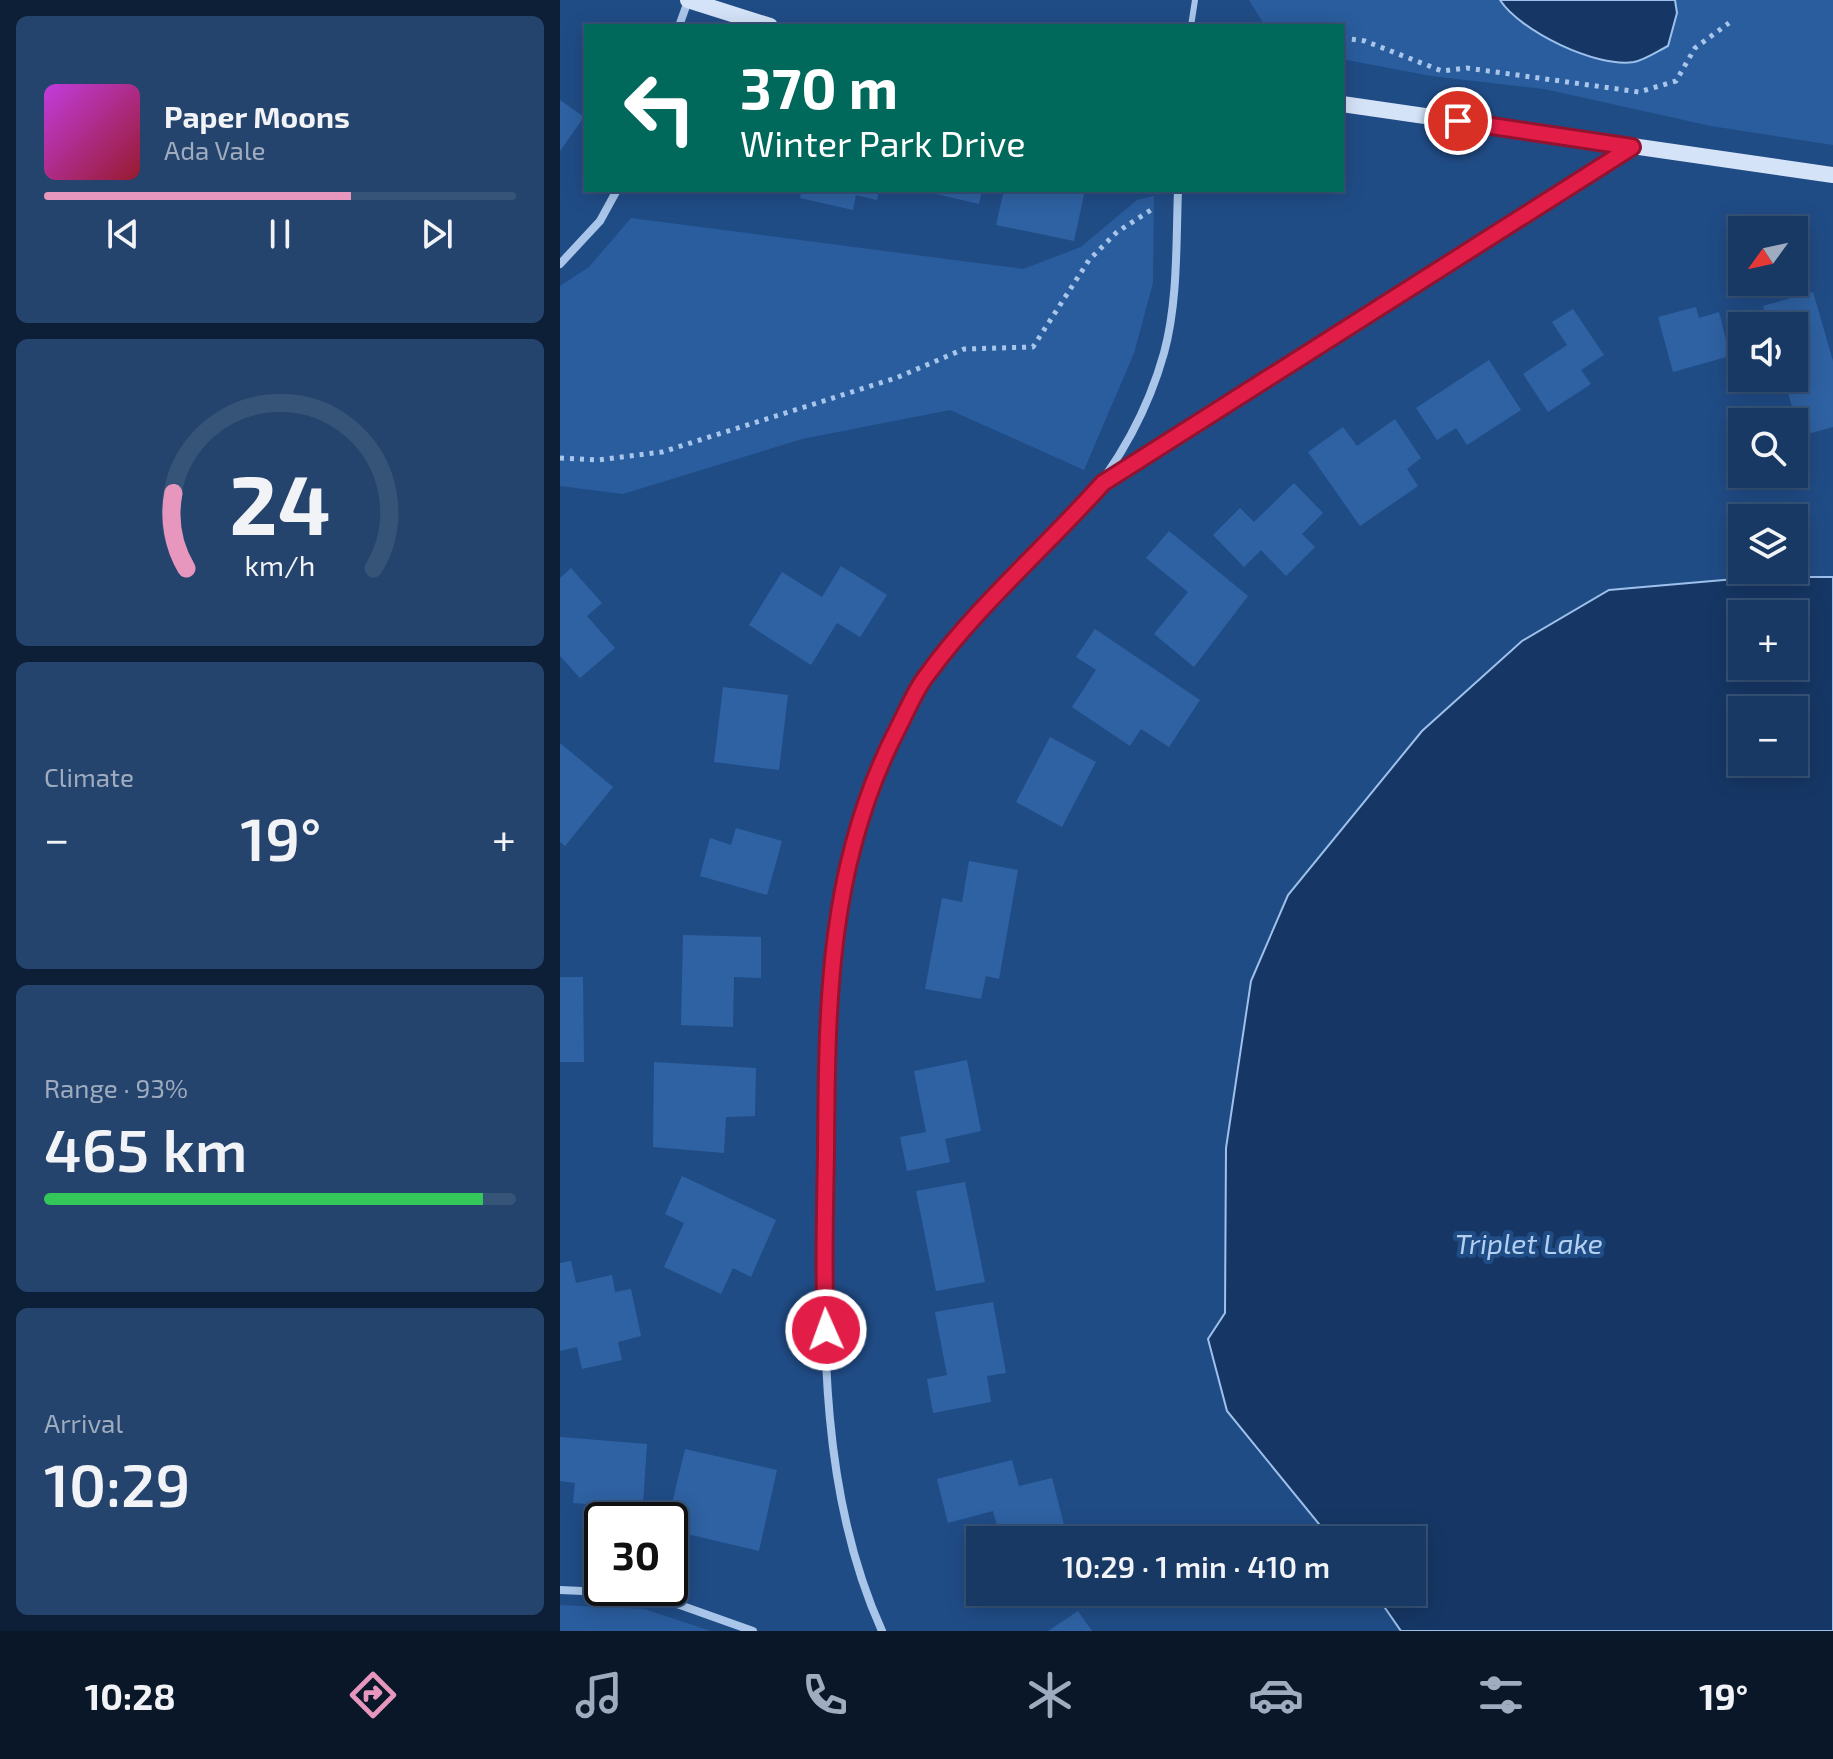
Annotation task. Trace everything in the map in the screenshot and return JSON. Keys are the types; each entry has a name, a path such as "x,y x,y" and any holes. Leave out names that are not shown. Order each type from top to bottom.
{"street":[{"path":"680,24 688,0 764,24"},
{"path":"1344,104 1833,175"},
{"path":"1103,483 1632,147"},
{"path":"560,264 600,221 616,192"},
{"path":"882,1631 841,1512 831,1419 824,1300 827,1035 832,946 853,847 878,766 925,677 994,594 1058,534 1103,483 1138,421 1165,351 1174,285 1178,192"},
{"path":"560,1590 649,1594 753,1631"}],"lane":[{"path":"1191,24 1195,0"}],"path":[{"path":"1344,38 1365,41 1442,71 1467,68 1639,92 1676,81 1695,48 1729,23"},
{"path":"560,458 598,460 662,452 896,378 964,349 1033,347 1089,260 1117,232 1154,208"}],"shaded area":[{"path":"1249,0 1833,0 1833,145 1711,126 1544,89 1431,76 1344,59 1344,24 1264,24"},
{"path":"1154,196 1153,283 1134,353 1084,470 950,410 802,439 623,494 560,486 560,286 589,267 631,218 1023,269 1081,247 1137,200"},
{"path":"560,1605 644,1609 711,1631 560,1631"}],"water":[{"path":"1500,0 1675,0 1677,13 1668,46 1638,61 1618,62 1560,45 1524,24"},
{"name":"Triplet Lake","path":"1808,577 1833,577 1833,1631 1401,1631 1384,1606 1426,1606 1426,1526 1321,1526 1227,1411 1208,1339 1225,1313 1226,1148 1251,981 1288,895 1422,731 1522,641 1609,590 1728,580 1728,584 1808,584"}],"building":[{"path":"560,100 584,117 560,151"},
{"path":"802,192 879,192 877,200 856,195 853,210 800,198"},
{"path":"928,192 982,192 979,204"},
{"path":"1004,192 1085,192 1074,241 996,225"},
{"path":"1813,292 1833,361 1833,427 1808,434 1808,408 1792,408 1788,392 1808,392 1808,312 1765,312 1763,306 1808,296"},
{"path":"1696,307 1699,318 1719,312 1728,357 1673,372 1658,317"},
{"path":"1573,309 1604,355 1581,370 1591,384 1548,412 1523,374 1567,345 1552,322"},
{"path":"1489,360 1521,410 1467,445 1456,428 1437,440 1416,408"},
{"path":"1395,419 1421,458 1407,469 1418,486 1360,526 1308,452 1343,427 1357,446"},
{"path":"1294,483 1323,513 1302,534 1315,547 1286,576 1261,550 1244,567 1213,535 1240,508 1254,522"},
{"path":"1169,531 1248,596 1194,667 1154,634 1188,592 1146,558"},
{"path":"841,566 887,595 860,637 837,623 811,665 749,625 782,572 822,597"},
{"path":"571,568 602,603 587,616 615,648 580,678 560,656 560,578"},
{"path":"1095,629 1200,700 1169,747 1141,729 1130,746 1072,707 1096,670 1076,657"},
{"path":"723,687 788,695 779,770 714,762"},
{"path":"1050,737 1096,762 1062,827 1016,802"},
{"path":"560,743 613,787 565,846 560,842"},
{"path":"736,828 782,841 767,895 700,876 710,838 731,845"},
{"path":"969,861 1018,870 999,979 986,976 981,999 925,989 942,898 962,902"},
{"path":"683,935 761,937 761,978 734,977 733,1027 681,1025"},
{"path":"560,977 583,977 584,1062 560,1062"},
{"path":"967,1060 981,1131 945,1139 950,1162 907,1171 900,1137 926,1132 914,1071"},
{"path":"654,1062 756,1068 755,1116 726,1117 724,1153 653,1147"},
{"path":"682,1176 776,1220 751,1277 733,1268 721,1294 664,1267 684,1223 665,1214"},
{"path":"965,1182 985,1282 936,1291 916,1191"},
{"path":"571,1261 576,1283 612,1275 615,1292 631,1289 641,1336 618,1342 622,1360 582,1369 577,1347 560,1351 560,1263"},
{"path":"993,1302 1006,1373 987,1376 991,1402 933,1413 927,1379 947,1375 935,1312"},
{"path":"560,1437 647,1444 643,1502 573,1503 575,1483 560,1481"},
{"path":"685,1449 777,1470 759,1551 688,1534 688,1502 672,1502"},
{"path":"1012,1460 1019,1486 1052,1478 1064,1526 997,1526 993,1511 948,1523 937,1479"},
{"path":"1078,1611 1092,1631 1048,1631"}],"route":[{"path":"826,1330 827,1035 832,946 853,847 878,766 925,677 994,594 1058,534 1103,483 1632,147 1458,121"}]}
